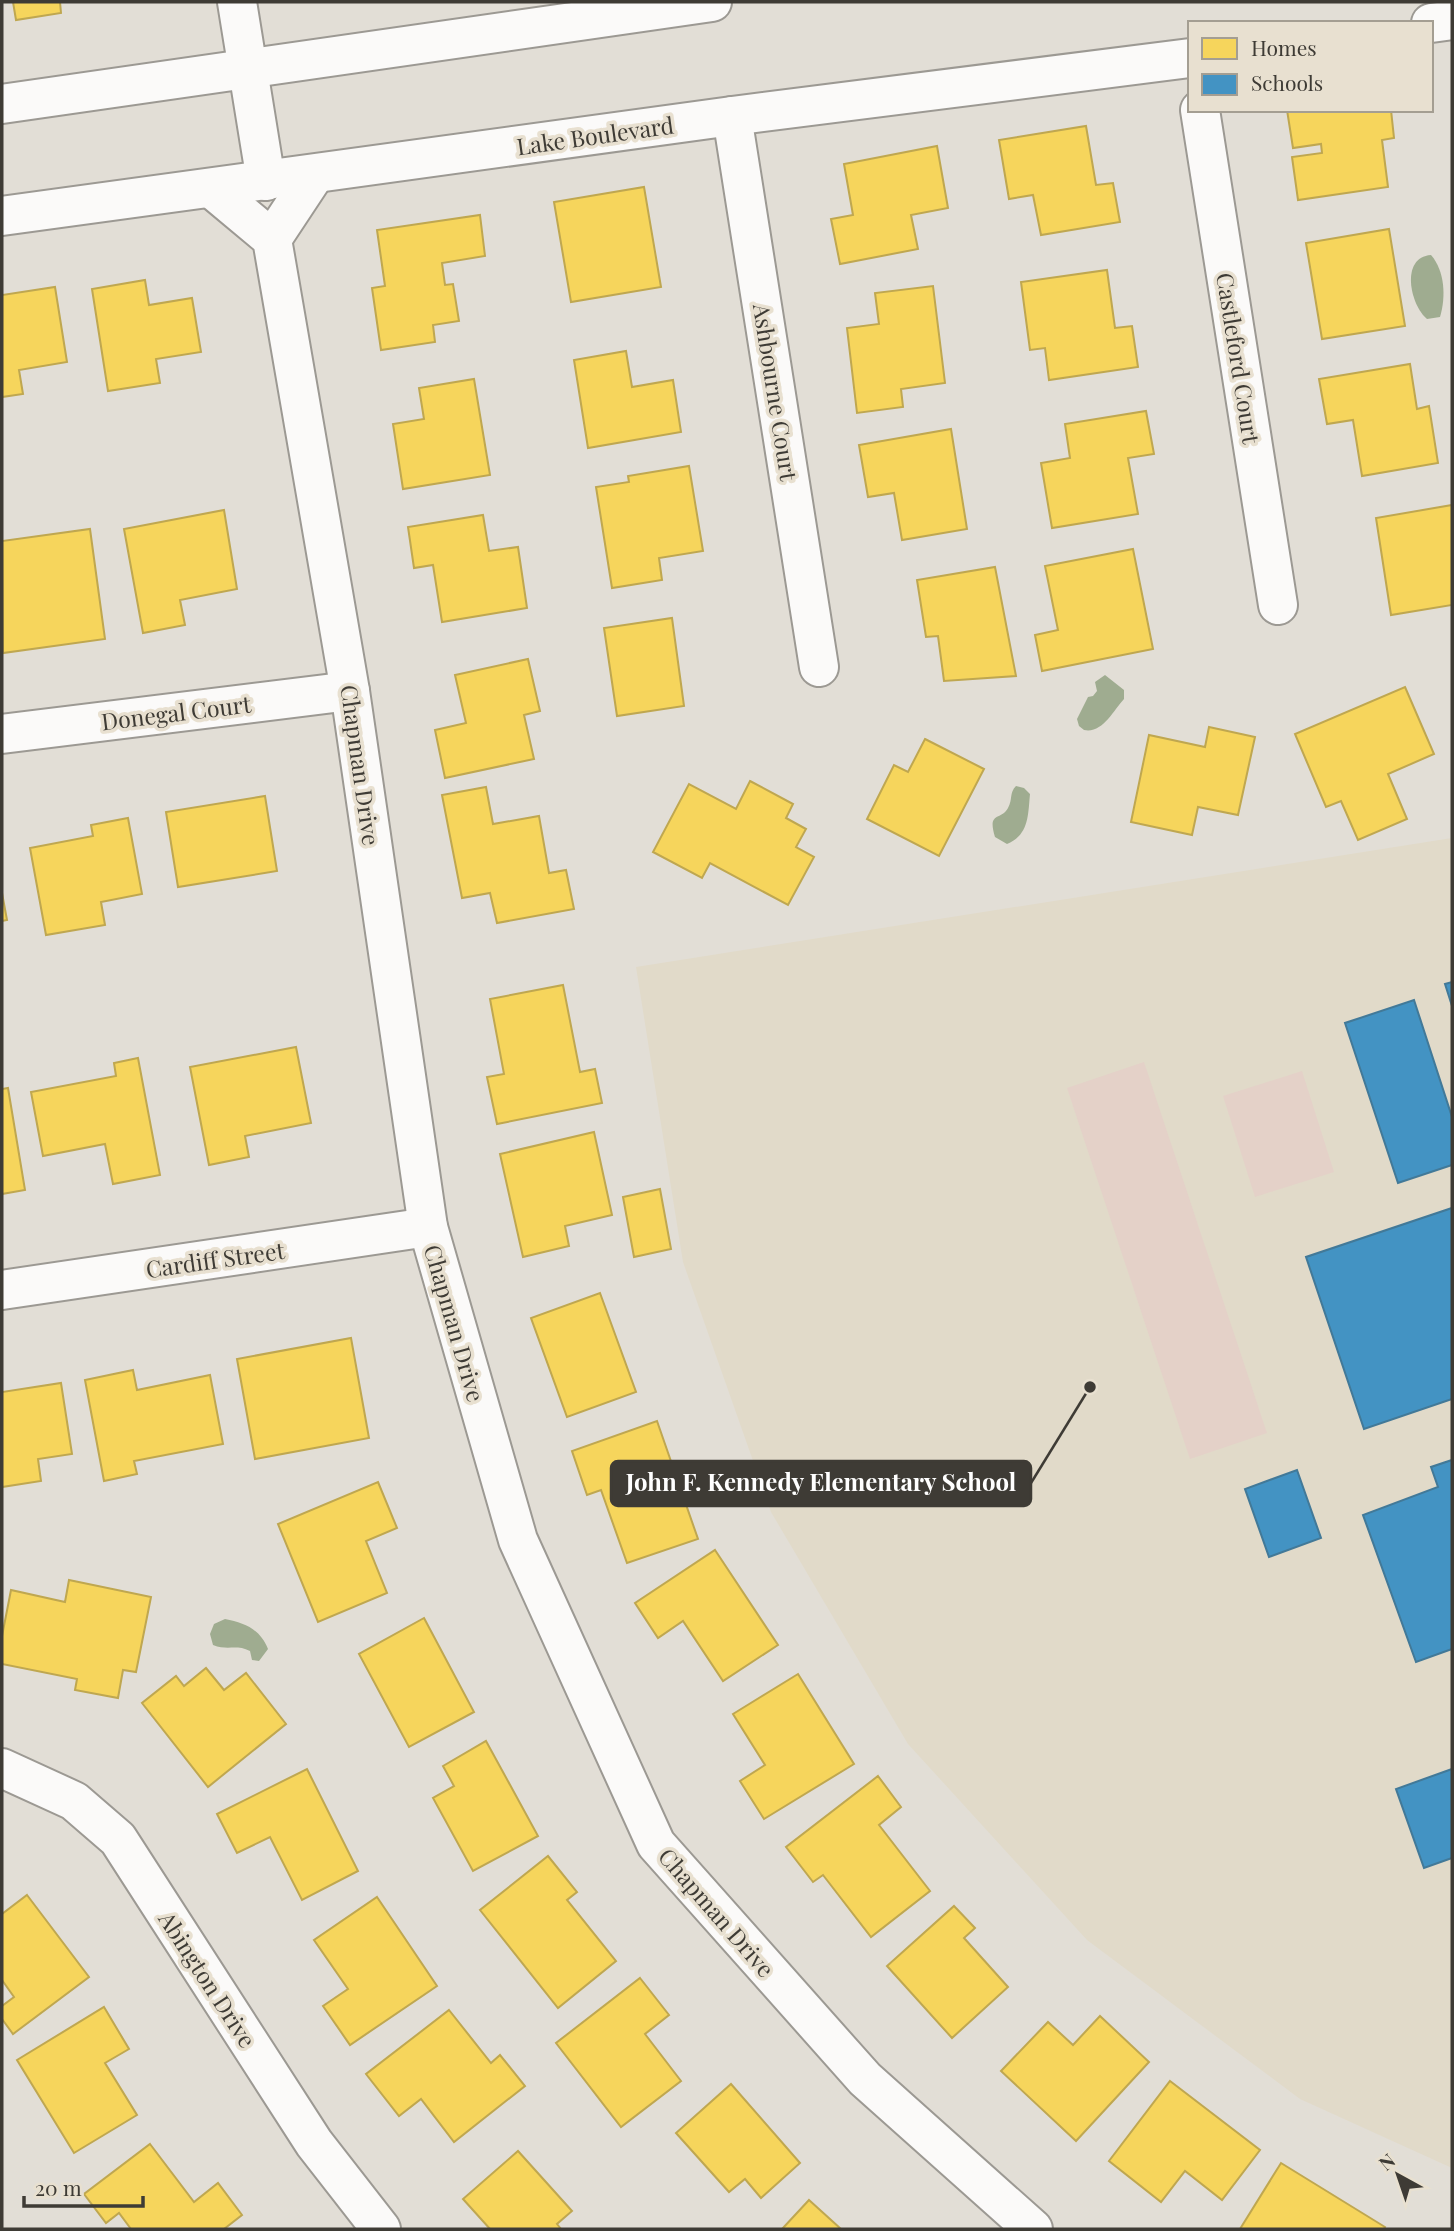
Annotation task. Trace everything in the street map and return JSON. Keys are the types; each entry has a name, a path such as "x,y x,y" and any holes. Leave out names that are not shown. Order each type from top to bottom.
{"street":[{"path":"237,2 266,181"},
{"path":"2,104 712,2"},
{"path":"1433,23 1452,20"},
{"name":"Lake Boulevard","path":"2,216 732,116 1188,58"},
{"name":"Castleford Court","path":"1200,112 1278,605"},
{"name":"Ashbourne Court","path":"732,116 819,667"},
{"path":"212,188 272,239 315,174"},
{"name":"Chapman Drive","path":"272,239 350,691 428,1227 518,1540 656,1844 865,2079 1033,2229"},
{"name":"Donegal Court","path":"2,734 350,691"},
{"name":"Cardiff Street","path":"2,1290 428,1227"},
{"name":"Abington Drive","path":"2,1768 74,1801 118,1839 314,2143 381,2229"}],"shaded area":[{"path":"1431,255 1442,276 1443,301 1440,317 1427,319 1416,303 1411,282 1415,264 1421,258"},
{"path":"1105,675 1124,690 1124,699 1102,725 1096,729 1084,730 1077,719 1088,697 1097,691 1095,682"},
{"path":"1016,786 1024,788 1030,794 1028,817 1020,835 1007,844 995,837 993,823 1008,808"},
{"path":"1452,838 1452,2168 1300,2099 1087,1940 908,1744 771,1512 683,1262 636,967"},
{"path":"1144,1062 1267,1433 1190,1459 1067,1088"},
{"path":"1302,1071 1334,1172 1255,1197 1223,1096"},
{"path":"225,1619 245,1625 261,1636 268,1649 259,1661 252,1660 250,1651 245,1649 213,1645 210,1634 214,1624"}],"building: Homes":[{"path":"13,2 60,2 61,13 16,20"},
{"path":"1287,112 1391,112 1394,138 1382,140 1388,187 1298,200 1292,157 1322,153 1321,144 1293,148"},
{"path":"1086,126 1096,185 1113,183 1120,222 1041,235 1033,195 1009,199 999,140"},
{"path":"937,146 948,208 911,215 918,249 840,264 831,219 853,215 844,164"},
{"path":"644,187 661,287 571,302 554,202"},
{"path":"480,215 485,256 442,263 445,285 453,284 459,321 433,325 435,342 381,350 372,288 385,286 377,230"},
{"path":"1389,229 1405,326 1322,339 1306,243"},
{"path":"1107,270 1115,328 1132,326 1138,367 1049,380 1045,348 1030,350 1021,282"},
{"path":"145,280 149,305 192,298 201,352 156,359 160,383 108,391 92,289"},
{"path":"933,286 945,383 901,389 903,407 857,413 847,328 879,324 875,293"},
{"path":"55,287 67,362 19,370 23,394 2,397 2,295"},
{"path":"626,351 632,387 673,380 681,432 588,448 574,360"},
{"path":"1410,364 1417,409 1429,406 1438,463 1362,476 1353,420 1327,424 1319,379"},
{"path":"474,379 490,475 403,489 393,424 424,419 419,388"},
{"path":"1146,411 1154,454 1128,458 1138,514 1052,528 1041,463 1070,458 1065,424"},
{"path":"951,429 967,529 902,540 894,493 868,497 859,445"},
{"path":"689,466 703,551 659,558 662,580 612,588 596,487 629,482 628,476"},
{"path":"1452,505 1452,605 1391,615 1376,518"},
{"path":"224,510 237,589 180,600 185,625 143,633 124,529"},
{"path":"483,515 489,551 518,547 527,608 442,622 433,565 414,568 408,527"},
{"path":"90,529 105,639 3,653 2,541"},
{"path":"1133,549 1153,649 1042,671 1035,635 1058,630 1045,566"},
{"path":"995,567 1016,676 944,681 938,636 926,637 917,580"},
{"path":"672,618 684,706 617,716 604,628"},
{"path":"528,659 540,711 524,715 534,759 445,778 435,730 466,723 455,675"},
{"path":"1405,687 1434,754 1388,774 1407,819 1358,840 1341,801 1326,807 1295,734"},
{"path":"1209,727 1255,737 1238,815 1198,807 1192,835 1131,822 1149,735 1205,747"},
{"path":"925,739 984,769 939,856 867,819 894,765 908,772"},
{"path":"750,781 793,804 786,818 806,829 796,847 814,857 788,905 710,863 702,878 653,852 689,784 736,809"},
{"path":"486,787 493,824 539,816 549,873 566,870 574,909 497,923 490,893 462,898 442,795"},
{"path":"265,796 277,871 178,887 166,812"},
{"path":"128,818 142,894 101,902 105,925 46,935 30,848 93,836 91,825"},
{"path":"2,893 7,920 2,921"},
{"path":"563,985 580,1072 595,1069 602,1103 497,1124 487,1077 504,1074 490,999"},
{"path":"296,1047 311,1123 245,1136 249,1157 209,1165 190,1067"},
{"path":"138,1058 160,1175 113,1184 105,1144 43,1156 31,1092 116,1076 114,1063"},
{"path":"8,1088 25,1190 2,1194 2,1089"},
{"path":"594,1132 612,1215 565,1226 569,1246 523,1257 500,1154"},
{"path":"660,1189 671,1249 634,1257 623,1197"},
{"path":"600,1293 636,1392 567,1417 531,1318"},
{"path":"351,1338 369,1438 255,1459 237,1359"},
{"path":"133,1370 137,1390 210,1375 223,1444 134,1461 137,1474 104,1481 85,1380"},
{"path":"61,1383 72,1454 38,1459 41,1481 2,1487 2,1392"},
{"path":"657,1421 698,1539 627,1563 601,1490 587,1495 572,1451"},
{"path":"378,1482 397,1528 366,1541 387,1593 318,1622 278,1524"},
{"path":"715,1550 778,1645 723,1681 683,1621 658,1638 635,1603"},
{"path":"69,1580 151,1597 136,1672 123,1670 118,1698 75,1690 77,1679 2,1664 2,1636 11,1590 65,1602"},
{"path":"424,1618 474,1712 409,1747 359,1654"},
{"path":"206,1668 224,1690 246,1673 286,1724 208,1787 142,1703 176,1676 184,1686"},
{"path":"798,1674 854,1764 764,1819 740,1781 765,1765 733,1714"},
{"path":"486,1741 538,1836 473,1871 433,1798 454,1786 443,1766"},
{"path":"307,1769 358,1871 302,1900 270,1837 237,1853 217,1814"},
{"path":"878,1776 901,1807 879,1825 930,1891 871,1937 823,1875 813,1882 786,1847"},
{"path":"548,1856 577,1892 567,1900 616,1961 558,2008 480,1910"},
{"path":"27,1895 89,1977 13,2034 2,2019 2,2006 14,1997 2,1980 2,1914"},
{"path":"377,1897 437,1986 350,2045 323,2006 348,1989 314,1940"},
{"path":"954,1906 975,1928 964,1938 1008,1987 952,2038 887,1966"},
{"path":"640,1978 669,2015 645,2034 681,2081 621,2127 556,2043"},
{"path":"104,2007 129,2049 105,2063 137,2115 74,2153 17,2060"},
{"path":"449,2010 491,2063 500,2055 525,2086 454,2142 421,2099 399,2116 366,2074"},
{"path":"1100,2016 1149,2062 1076,2141 1001,2071 1048,2022 1073,2045"},
{"path":"1170,2081 1260,2150 1222,2200 1185,2171 1161,2202 1109,2161"},
{"path":"731,2084 800,2163 761,2198 745,2179 729,2192 676,2133"},
{"path":"150,2144 194,2202 218,2183 242,2215 224,2229 131,2229 119,2213 106,2223 84,2194"},
{"path":"518,2151 572,2211 557,2224 561,2229 490,2229 463,2199"},
{"path":"1281,2163 1385,2227 1384,2229 1240,2229"},
{"path":"809,2200 841,2229 782,2229"}],"building: Schools":[{"path":"1452,982 1452,1006 1445,984"},
{"path":"1414,1000 1452,1117 1452,1165 1398,1183 1345,1023"},
{"path":"1452,1208 1452,1399 1364,1429 1306,1257"},
{"path":"1452,1460 1452,1649 1416,1662 1363,1515 1438,1487 1431,1467"},
{"path":"1297,1470 1321,1538 1269,1557 1245,1489"},
{"path":"1452,1769 1452,1858 1424,1868 1396,1789"}],"place":[{"name":"John F. Kennedy Elementary School","path":"1090,1387"}]}
